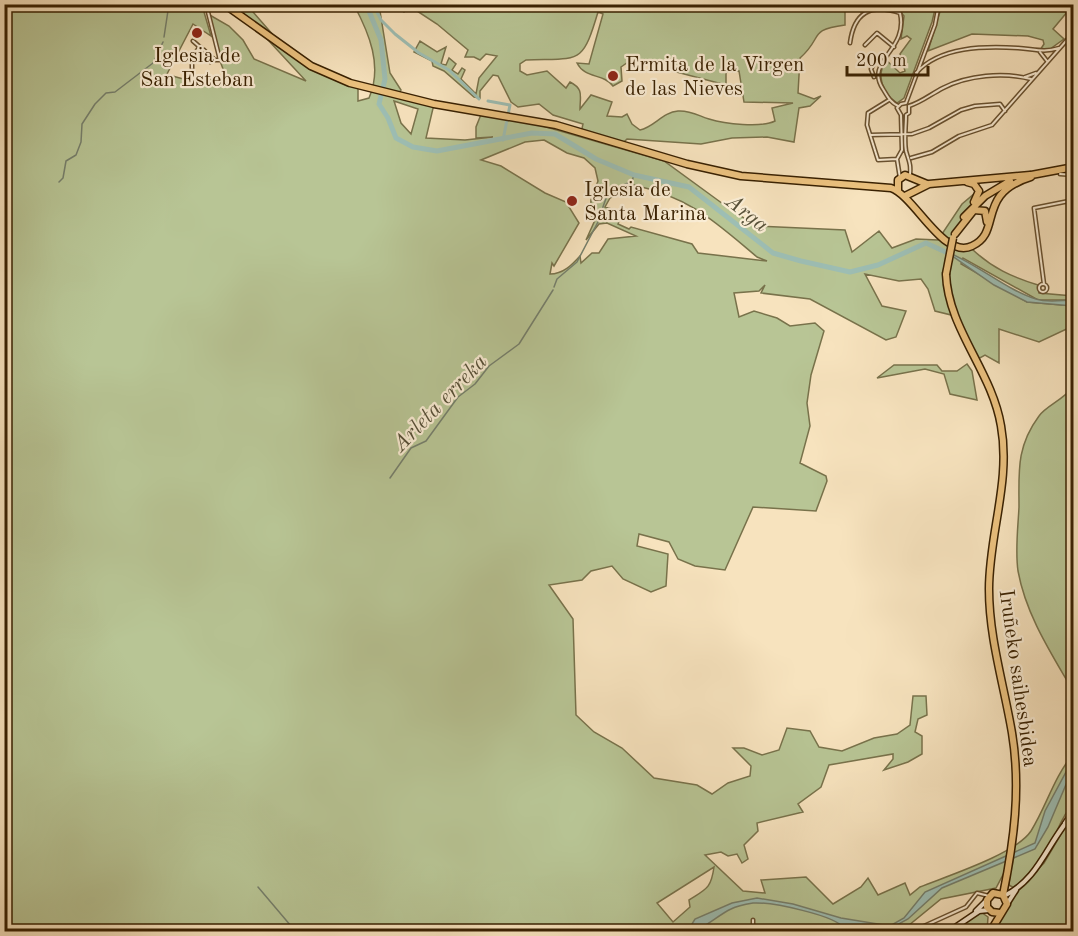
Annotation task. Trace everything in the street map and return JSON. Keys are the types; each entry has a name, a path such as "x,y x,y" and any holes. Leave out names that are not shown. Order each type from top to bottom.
{"highway":[{"path":"227,6 310,66 334,78 456,108 556,125 687,164 741,176 879,186 898,184 910,176 921,215"},
{"path":"905,196 915,188 930,184 1060,174 1073,170"},
{"path":"964,217 985,196 1018,178 1073,170"},
{"path":"898,184 905,196 944,240 958,247 968,248 981,240 998,196 1010,185 1031,176"},
{"name":"Iruñeko saihesbidea","path":"954,182 969,182 979,190 954,236 946,274 952,309 992,391 1003,438 1003,482 990,557 989,590 994,648 1015,753 1014,836 1003,896"},
{"path":"954,236 974,210 985,211 988,221 982,236 972,245 958,247"},
{"name":"Iruñeko saihesbidea","path":"990,896 1008,868"},
{"path":"990,896 1003,896 1006,904 991,929 990,896"},
{"path":"991,912 1000,913"}],"main road":[{"path":"1003,896 1015,888 1042,862 1064,823 1074,813"},
{"path":"1006,881 1008,887 1015,888"},
{"path":"1006,904 1015,888"},
{"path":"948,932 957,929 990,896"},
{"path":"974,914 981,910 991,912"}],"street":[{"path":"206,4 220,60"},
{"path":"904,115 910,111 908,105 915,73 939,4"},
{"path":"850,43 852,27 856,20 867,12 880,9 901,15 899,38 877,74 879,84 889,100 898,106 908,105 966,79 989,76 1032,79"},
{"path":"900,154 909,156 932,152 965,133 988,127 1005,111 1074,32"},
{"path":"865,45 877,33 894,47"},
{"path":"193,41 215,60 220,60"},
{"path":"915,73 930,62 958,51 982,47 1020,48 1040,52 1059,48"},
{"path":"202,49 210,62"},
{"path":"192,68 193,56 202,49"},
{"path":"1040,52 1047,57 1047,62"},
{"path":"874,77 871,69 878,57 882,55 886,57"},
{"path":"923,55 930,62"},
{"path":"216,65 220,60"},
{"path":"1022,77 1039,72"},
{"path":"1022,77 1028,85"},
{"path":"889,100 868,113 870,135 878,160 897,159"},
{"path":"870,135 921,132 961,110 975,106 1013,102"},
{"path":"1000,104 1005,111"},
{"path":"898,106 898,113 904,115"},
{"path":"898,184 897,159 904,134 904,115"},
{"path":"904,134 909,156 910,176"},
{"path":"1074,143 1069,150 1074,159"},
{"path":"1044,284 1033,211 1036,206 1074,200"},
{"path":"1064,823 1074,808"},
{"path":"911,932 966,907 977,893 990,896"},
{"path":"753,920 753,932"},
{"path":"920,927 923,932"}],"green space":[{"path":"5,5 202,5 211,36 193,24 167,74 182,79 196,80 226,75 208,14 229,26 243,40 254,59 306,81 256,27 224,5 247,5 281,44 326,76 358,88 358,101 369,98 375,74 369,38 354,5 379,5 390,73 401,90 397,96 434,104 426,138 465,140 493,137 476,138 476,127 482,112 529,122 664,161 757,226 845,230 852,252 879,231 892,248 916,239 938,240 962,204 974,194 978,196 961,222 950,247 972,249 987,262 1003,271 1038,285 1039,293 1073,296 1073,300 1038,300 963,258 961,264 1027,302 1073,306 1073,326 1039,342 999,329 999,363 985,355 978,359 955,316 935,311 928,289 921,279 899,281 865,274 882,306 906,311 896,337 886,340 810,299 761,293 765,285 759,291 734,293 739,317 754,311 777,318 790,326 815,323 824,331 811,375 807,403 810,426 800,463 826,476 827,481 816,511 753,507 725,570 695,566 678,559 669,542 639,534 637,546 668,554 666,586 651,592 623,579 612,566 591,571 582,580 549,585 573,619 576,715 594,732 622,748 654,778 697,785 712,794 728,783 750,776 751,766 733,748 744,748 762,755 779,750 787,728 810,731 819,747 842,751 874,738 897,734 910,725 913,696 926,696 927,715 918,719 915,732 922,736 922,754 908,762 884,770 893,759 893,754 829,765 821,787 798,804 803,812 757,823 758,831 744,845 748,859 742,863 737,854 728,856 721,852 705,855 743,891 765,893 761,880 806,877 833,904 861,887 868,878 878,895 905,883 910,895 920,887 996,856 1023,840 1031,831 1060,773 1073,754 1073,804 1065,814 1045,854 1014,888 1009,885 1010,873 1005,871 996,888 941,899 903,930 848,931 838,929 837,932 5,932","holes":["394,101 418,109 411,134 401,123","544,140 567,153 584,158 595,168 598,181 591,200 590,214 595,220 586,240 599,224 607,223 636,236 608,239 599,253 592,253 581,263 580,256 563,271 550,274 552,263 554,266 579,223 566,202 545,193 501,166 481,160 525,142","634,185 654,190 701,212 757,257 767,261 698,253 692,244 631,227 629,229 618,224 621,215 618,211 605,207 610,198","714,867 707,888 689,900 690,907 673,922 657,903"]},
{"path":"399,5 845,5 845,25 820,32 800,58 798,93 814,99 821,96 810,106 799,108 794,142 767,137 732,138 701,144 627,139 624,142 581,133 583,124 553,115 539,104 518,107 511,102 498,76 493,75 480,91 480,98 474,97 444,71 433,66 432,61 414,52 420,41 437,52 446,47 441,64 446,65 449,58 456,64 452,70 458,74 462,68 465,70 461,79 476,94 479,78 497,56 486,54 480,60 465,57 468,50 437,24 411,7 404,12","holes":["598,12 603,14 589,64 577,63 585,72 604,79 613,86 622,81 621,67 631,60 726,85 726,72 739,71 744,102 793,103 772,108 775,121 769,123 733,124 678,111 640,130 632,124 627,114 622,117 607,116 612,102 591,95 580,109 579,90 570,82 566,88 547,71 527,75 520,71 520,64 526,60 576,56 588,42"]},
{"path":"858,5 936,5 904,98 897,103 884,89 881,72 886,60 900,73 905,71 900,54 911,39 907,36 901,39 904,16 899,10 879,6 861,12"},
{"path":"942,5 1073,5 1053,29 1064,39 1050,49 1040,50 1044,44 1043,40 1028,36 972,34 928,51"},
{"path":"967,364 972,371 977,400 950,394 944,374 925,369 877,378 894,365 937,365 942,371 957,371"},
{"path":"1073,387 1073,691 1040,633 1027,603 1018,571 1017,547 1019,471 1026,438 1042,412"},
{"path":"1070,819 1074,822 1073,931 993,932 1019,888 1044,863"},
{"path":"981,912 988,917 987,931 961,932 961,926"}],"water":[{"path":"945,251 1025,295 1045,301 1073,300 1073,306 1027,302 994,285"},
{"path":"1073,759 1073,768 1048,827 1035,849 942,888 908,919 886,931 845,929 817,914 788,907 753,903 733,908 704,926 687,932 695,919 732,903 757,898 793,904 841,918 890,926 904,918 925,892 1035,843 1045,811"}],"waterway":[{"path":"164,37 169,4"},
{"name":"Arga","path":"366,4 381,40 385,79 379,104 396,138 413,147 437,151 532,133 555,134 596,159 634,175 689,187 773,253 850,272 878,265 926,243 950,254"},
{"path":"373,4 381,20 395,34 419,53 449,70 479,99"},
{"path":"59,182 63,178 66,161 76,155 81,142 82,124 95,104 106,93 115,92 153,63 163,42"},
{"path":"488,101 510,105 503,140"},
{"name":"Arleta erreka","path":"600,215 608,193 632,181 634,175"},
{"name":"Arleta erreka","path":"554,287 557,279 577,262 600,218"},
{"name":"Arleta erreka","path":"390,478 411,448 426,441 458,397 475,384 489,366 519,344 553,290"},
{"path":"258,887 291,926 324,932"}],"place":[{"name":"Iglesia de San Esteban","path":"197,33"},
{"name":"Ermita de la Virgen de las Nieves","path":"613,76"},
{"name":"Iglesia de Santa Marina","path":"572,201"}]}
